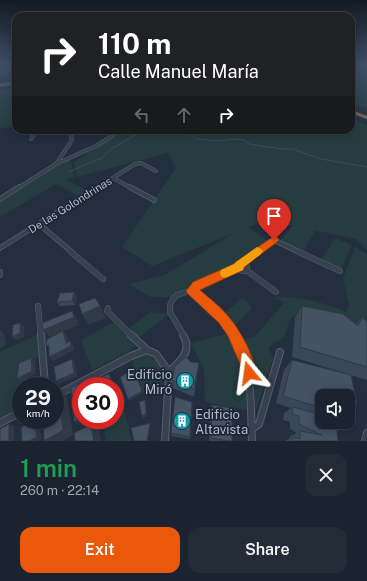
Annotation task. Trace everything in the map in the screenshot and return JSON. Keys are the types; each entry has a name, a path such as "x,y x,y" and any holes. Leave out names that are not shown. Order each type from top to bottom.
{"highway":[{"path":"355,111 367,115"},
{"path":"355,112 367,118"}],"street":[{"path":"31,139 34,134"},
{"path":"56,164 72,140 70,134"},
{"path":"0,198 56,164 96,146 115,134"},
{"name":"De las Golondrinas","path":"0,248 135,164 141,163 156,171"},
{"path":"113,178 154,200"},
{"path":"39,224 103,279"},
{"path":"165,441 170,372 186,351 187,347 184,337 171,314 170,306 174,298 183,292 192,291 197,286 241,265 274,240 340,271"},
{"path":"241,265 247,266 246,270 276,292"},
{"path":"192,291 223,319 233,332 241,348 247,364 250,382 252,441"},
{"path":"38,306 44,377"},
{"path":"108,308 107,311 147,350 156,354 170,372"},
{"path":"64,391 131,356 147,350"},
{"path":"251,430 259,424 280,352"},
{"path":"0,423 12,417"},
{"path":"365,441 367,433"}],"green space":[{"path":"355,86 367,86 367,108 355,105"},
{"path":"12,88 12,127 0,129 0,90"},
{"path":"355,120 367,125 367,250 356,239 313,230 315,231 303,252 280,241 293,226 266,220 248,227 269,242 234,265 237,267 190,285 172,297 150,297 129,284 165,275 234,233 152,266 122,247 176,168 168,153 77,177 74,162 117,134 355,134"},
{"path":"70,158 75,177 66,180 88,191 80,197 56,184 0,217 0,201"},
{"path":"335,238 352,245 342,268 338,269 321,261"},
{"path":"355,247 367,254 367,339 329,323 293,316 288,324 283,338 274,342 269,348 273,358 255,413 255,391 251,364 240,340 254,337 284,303 275,297 292,297 311,300 346,312 349,305 343,278"},
{"path":"243,297 252,308 231,329 221,316"},
{"path":"151,312 169,314 137,339 127,330"},
{"path":"114,322 136,345 128,352 92,370 81,340"},
{"path":"229,333 237,352 242,371 247,410 205,402 204,369 191,343"},
{"path":"37,335 39,356 21,365 21,377 12,377 12,416 0,422 0,352"},
{"path":"142,349 166,370 160,389 141,392 131,358"},
{"path":"124,410 132,441 106,441 103,429 124,429"}],"building":[{"path":"74,292 72,301 57,302 60,293"},
{"path":"95,298 100,306 82,314 79,304"},
{"path":"302,306 343,314 358,326 362,318 367,321 367,367 300,347"},
{"path":"72,311 74,317 43,330 42,323"},
{"path":"20,323 20,333 12,337 13,325"},
{"path":"63,331 66,343 70,341 71,346 49,357 49,345 46,346 47,339"},
{"path":"186,357 191,362 199,363 194,389 172,380 175,366"},
{"path":"31,358 32,371 21,377 17,377 19,363"},
{"path":"72,359 74,373 64,377 55,377 54,367"},
{"path":"292,360 351,375 354,389 315,389 315,406 283,396"},
{"path":"134,369 142,391 128,399 124,388 124,377 120,377"},
{"path":"109,374 110,377 102,377"},
{"name":"Edificio Altavista","path":"175,397 192,402 190,437 171,433"},
{"path":"145,400 146,414 142,416 139,402"},
{"path":"212,405 232,408 232,441 211,438"},
{"path":"293,407 315,413 315,429 337,429 338,441 292,441 293,437 300,439 300,431 322,435 299,424 299,416 292,414"},
{"path":"150,423 147,441 134,441 131,428"},
{"path":"9,424 9,441 0,441 0,429"},
{"path":"21,429 36,429 37,437 29,441 22,441"},
{"path":"43,429 63,429 63,430 44,441"},
{"path":"82,429 92,429 94,441 75,441 74,433"}],"waterway":[{"path":"68,172 102,158 111,149 137,134"},
{"path":"190,134 196,139 218,141 235,139 244,140 249,144 282,149 293,149 321,159 367,167"}],"slow traffic":[{"path":"225,273 239,267 257,251"}],"place":[{"name":"Edificio Miró","path":"185,381"},
{"name":"Edificio Altavista","path":"182,421"}],"route":[{"path":"249,373 241,348 233,332 223,319 192,291 197,286 239,267 272,240 274,240"}]}
